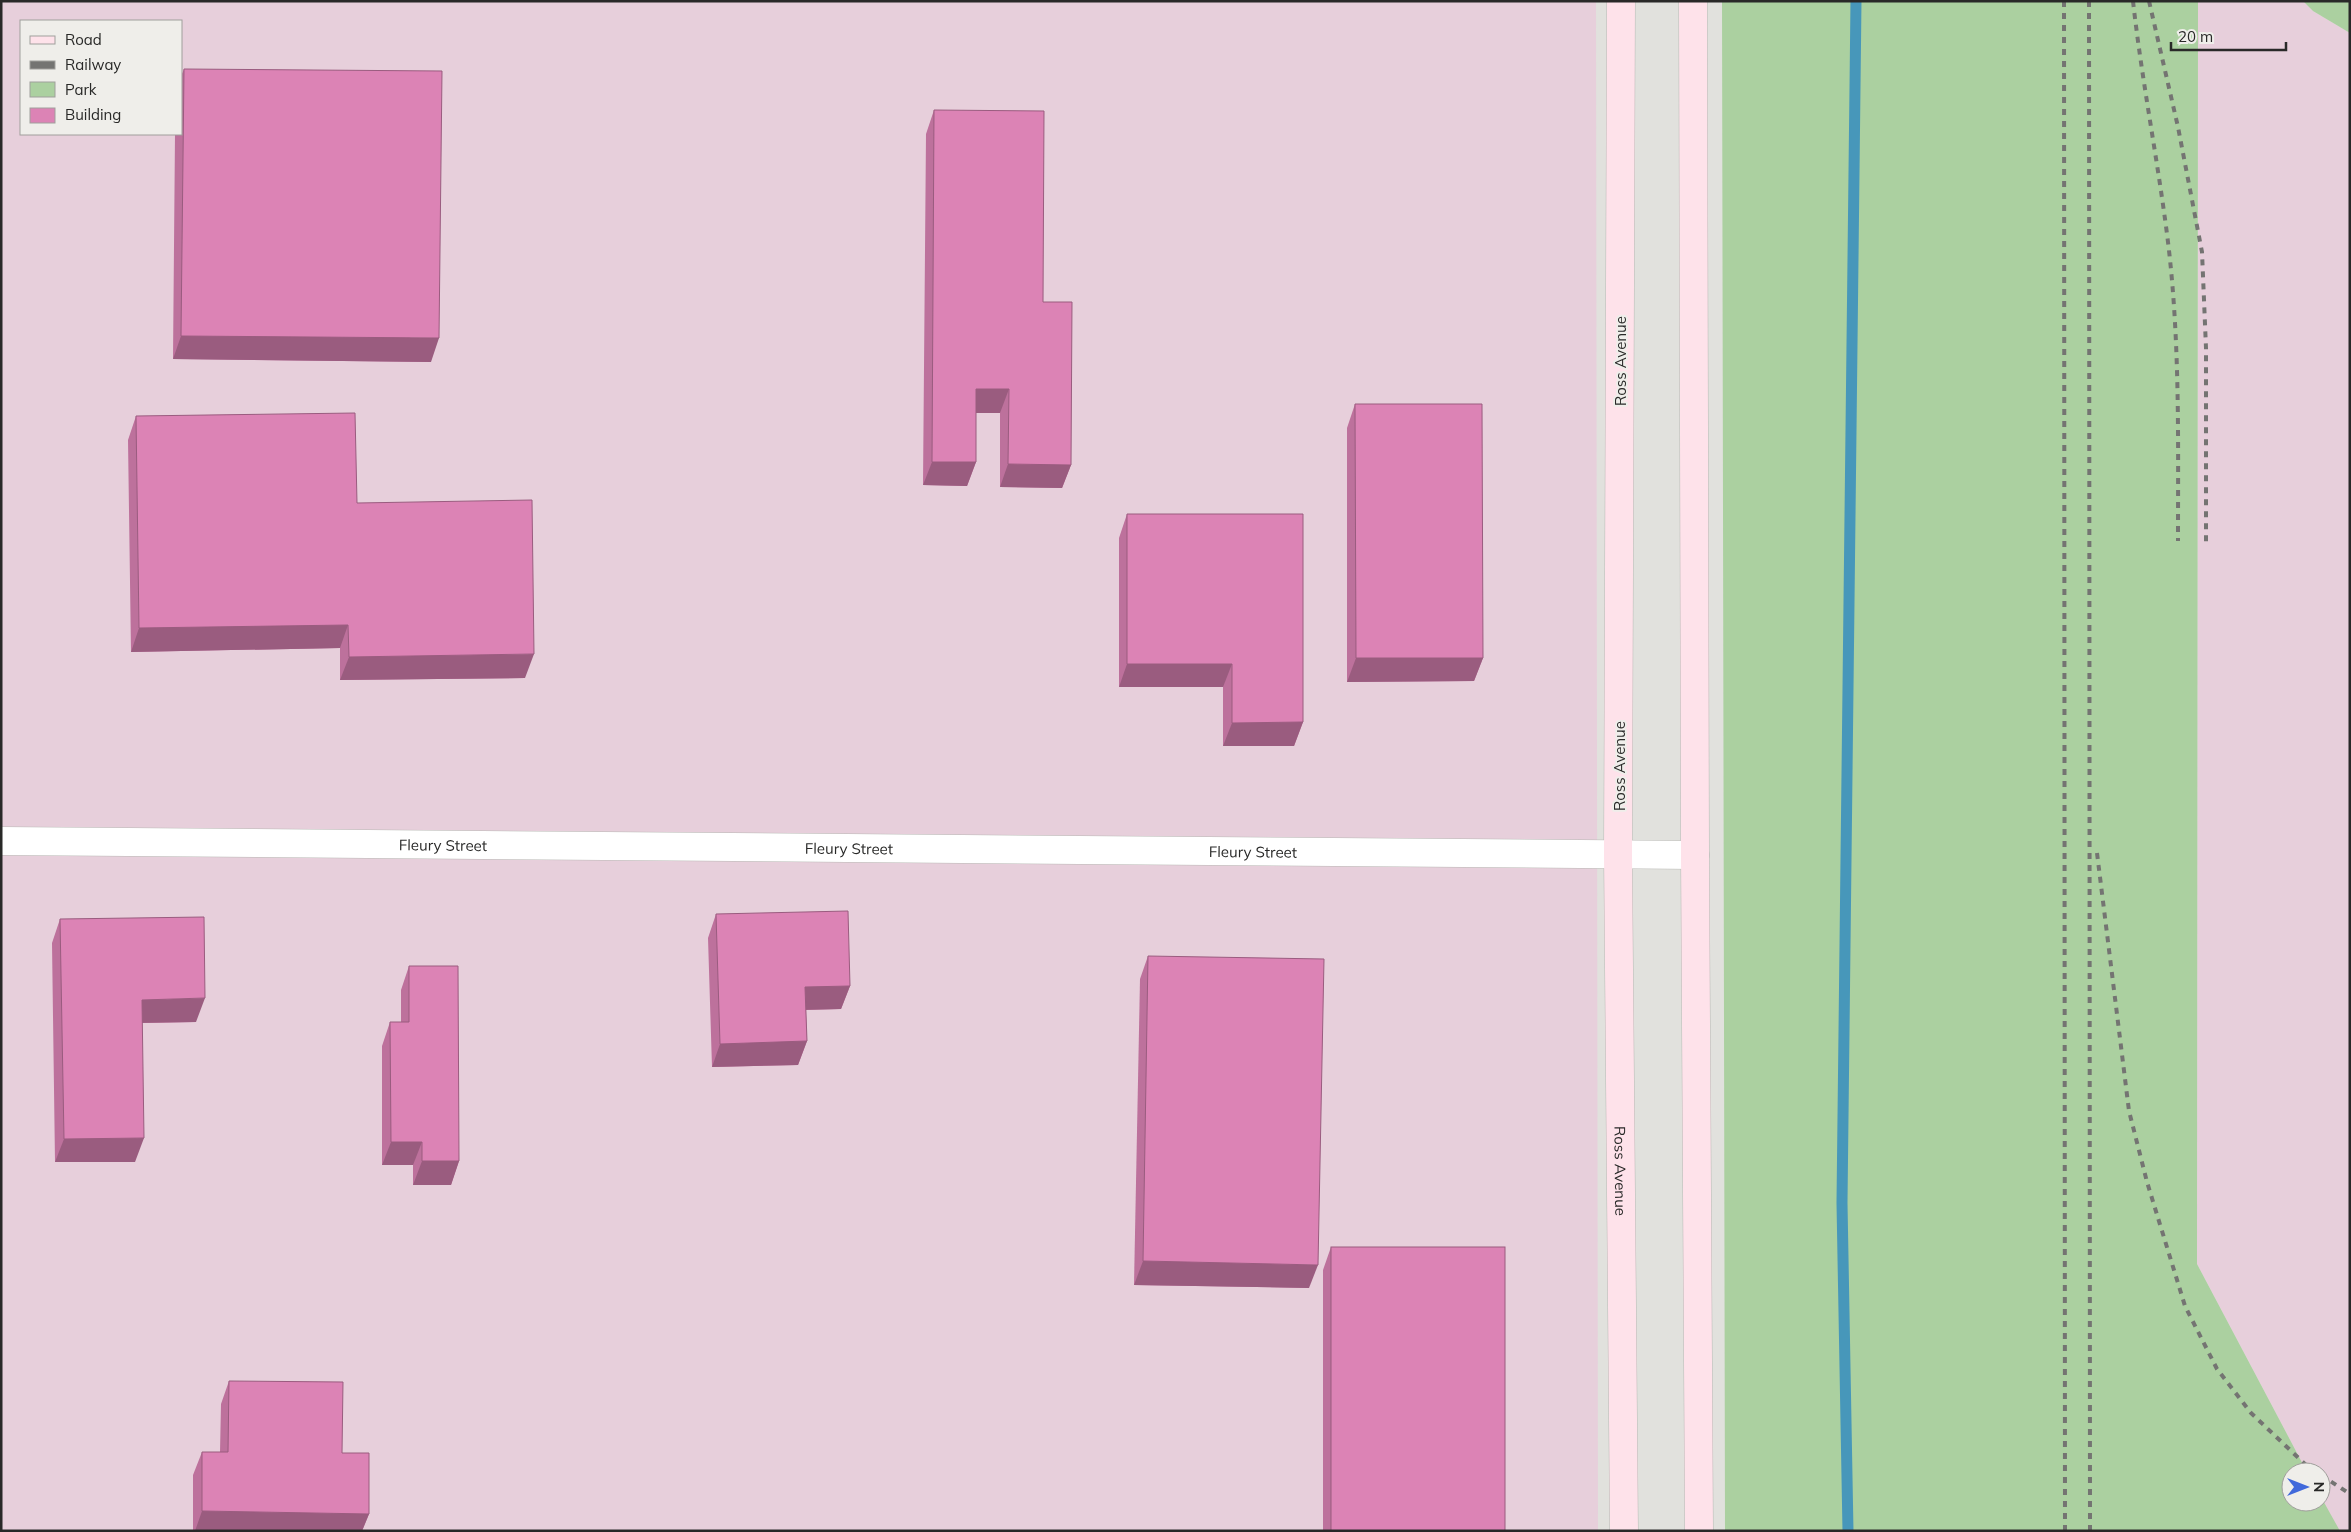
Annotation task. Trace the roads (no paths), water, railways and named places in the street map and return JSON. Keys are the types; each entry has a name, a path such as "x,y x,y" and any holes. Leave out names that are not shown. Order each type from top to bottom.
{"main road":[{"name":"Ross Avenue","path":"1621,1 1618,854 1624,1531"},
{"path":"1693,1 1699,1531"}],"street":[{"name":"Fleury Street","path":"1,841 1695,854"}],"waterway":[{"path":"1848,1531 1842,1203 1856,1"}],"railway":[{"path":"2064,1 2065,1531"},
{"path":"2089,1 2090,1531"},
{"path":"2133,1 2172,279 2178,391 2178,541"},
{"path":"2149,1 2178,127 2202,252 2206,348 2206,544"},
{"path":"2097,853 2129,1111 2147,1182 2185,1306 2217,1369 2251,1413 2303,1462"},
{"path":"2331,1482 2350,1494"}]}
